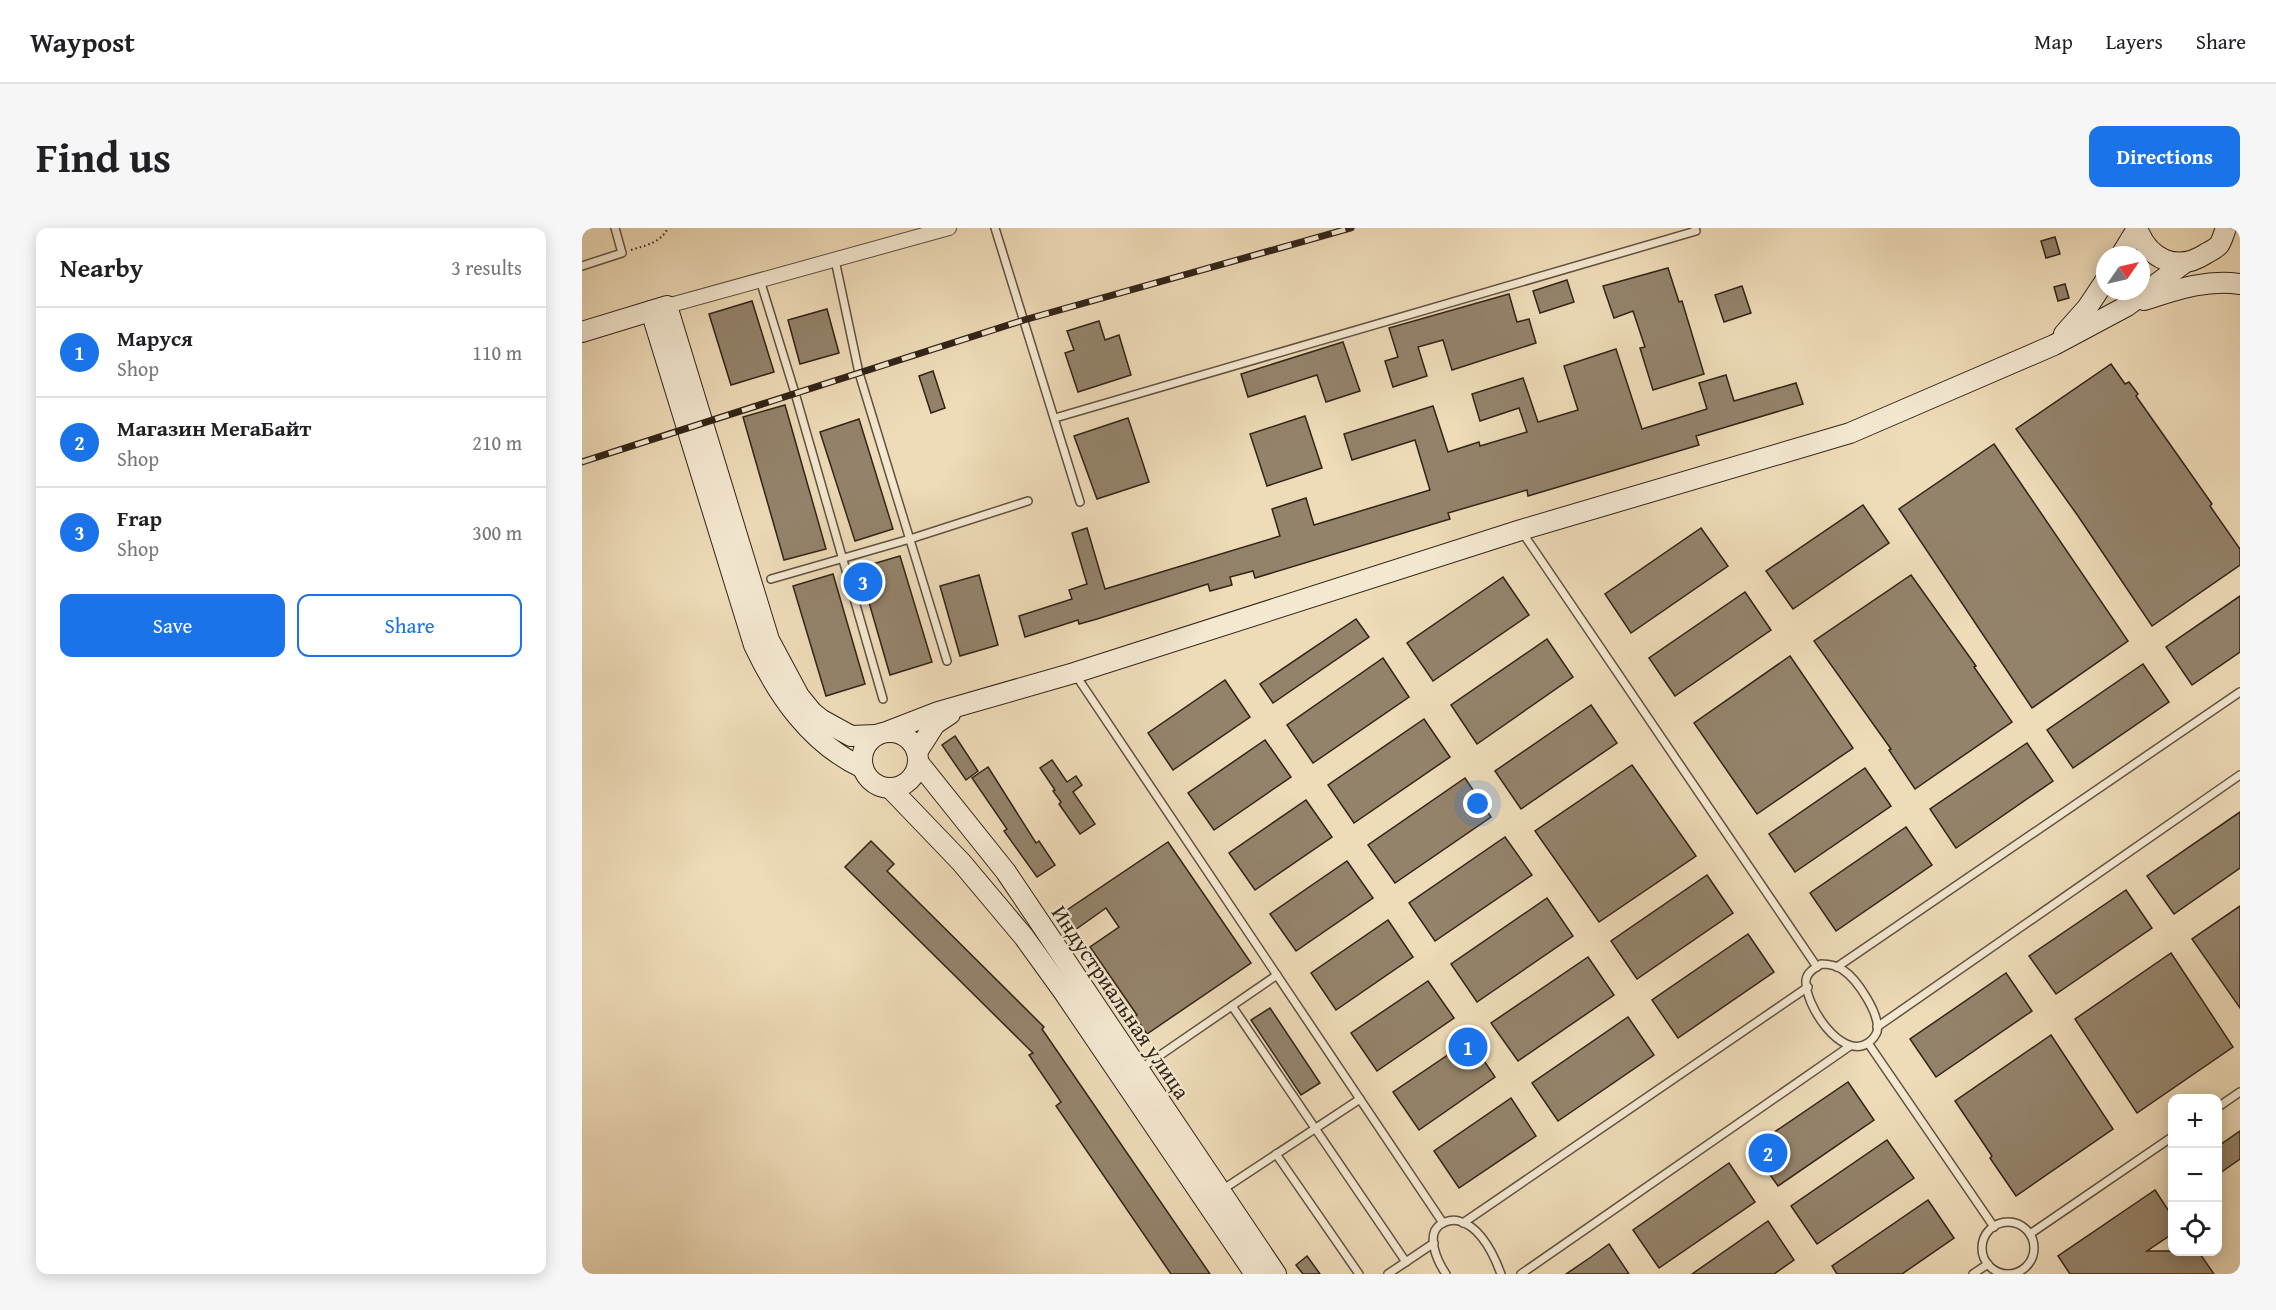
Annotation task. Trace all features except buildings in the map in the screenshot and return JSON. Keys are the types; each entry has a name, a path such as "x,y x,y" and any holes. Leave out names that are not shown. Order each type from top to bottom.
{"street":[{"path":"582,332 659,308 949,228"},
{"path":"2132,228 2147,248 2163,260 2189,263 2240,282"},
{"path":"2120,246 2132,228"},
{"path":"2125,246 2132,228"},
{"path":"966,705 935,724 909,781 890,788 879,785 869,778 863,768 862,756 867,744 883,733 938,712 1074,673 1521,530 1850,433 2054,345 2127,306 2218,246 2226,228"},
{"path":"2127,306 2192,284 2240,282"},
{"path":"2054,345 2096,294"},
{"path":"659,308 761,643 767,673 804,723 834,752 863,768"},
{"path":"761,643 799,696 822,720 851,736 883,733 906,736 918,757"},
{"name":"Индустриальная улица","path":"918,757 1006,872 1255,1274"},
{"name":"Индустриальная улица","path":"890,788 961,862 1024,937 1220,1191 1276,1274"}],"lane":[{"path":"582,266 622,253 615,228"},
{"path":"995,228 1080,502"},
{"path":"1055,418 1684,235 1696,231 1695,228"},
{"path":"835,260 859,373 947,661"},
{"path":"760,280 883,699"},
{"path":"771,579 909,539 1028,501"},
{"path":"1521,530 1817,966"},
{"path":"1074,673 1443,1223"},
{"path":"1837,967 2240,692"},
{"path":"1877,1027 2240,775"},
{"path":"1821,964 1832,964 1837,967 1850,976 1863,992 1876,1020 1877,1032 1864,1046 1850,1046 1840,1041 1817,1014 1806,980 1811,970 1821,964"},
{"path":"1131,1075 1277,975"},
{"path":"1463,1223 1808,987"},
{"path":"1232,1006 1406,1262"},
{"path":"1868,1043 1994,1227"},
{"path":"1521,1274 1850,1046"},
{"path":"2222,1104 2240,1092"},
{"path":"1220,1191 1360,1099"},
{"path":"2030,1234 2168,1140"},
{"path":"1276,1154 1359,1274"},
{"path":"1446,1274 1435,1251 1432,1236 1437,1227 1448,1220 1463,1223 1476,1233 1489,1248 1501,1274"},
{"path":"2009,1222 2021,1226 2030,1234 2034,1246 2032,1258 2025,1272 2001,1273 1990,1267 1983,1257 1982,1244 1987,1233 1994,1227 2009,1222"},
{"path":"1388,1274 1434,1243"},
{"path":"1973,1274 1988,1264"}],"path":[{"path":"622,253 657,242 668,228"}],"railway":[{"path":"582,462 1024,320 1351,228"}],"place":[{"name":"Frap","path":"863,582"},
{"name":"Маруся","path":"1468,1047"},
{"name":"Магазин МегаБайт","path":"1768,1153"}]}
